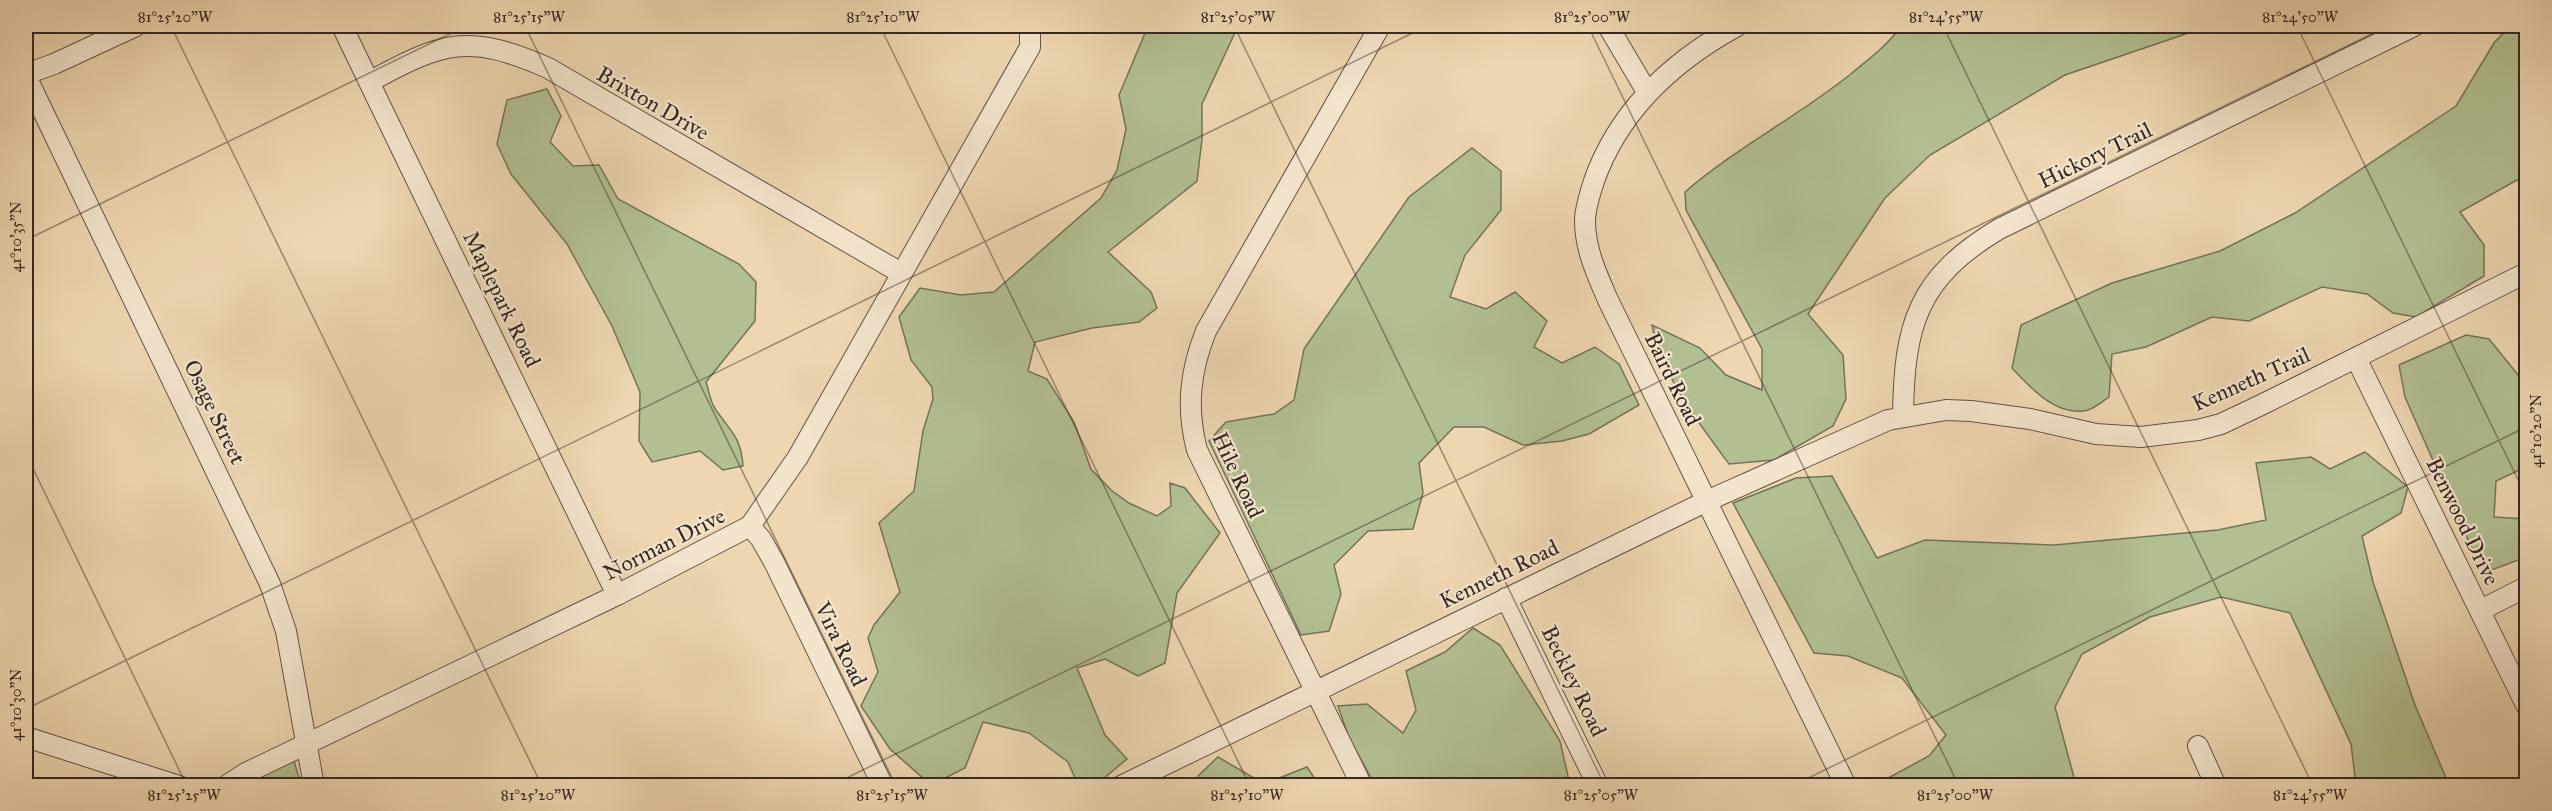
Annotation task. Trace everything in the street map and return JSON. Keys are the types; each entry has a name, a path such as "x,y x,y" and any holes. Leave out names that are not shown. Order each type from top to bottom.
{"street":[{"path":"26,75 136,26"},
{"name":"Maplepark Road","path":"342,26 617,595"},
{"name":"Norman Drive","path":"226,786 307,743 617,595 750,526 798,457 1030,47 1030,26"},
{"name":"Hile Road","path":"1362,786 1197,450 1190,417 1192,379 1206,331 1380,26"},
{"path":"1608,26 1647,92"},
{"name":"Baird Road","path":"1737,26 1676,65 1647,92 1630,114 1600,167 1589,196 1585,220 1587,242 1608,300 1846,786"},
{"name":"Hickory Trail","path":"1903,417 1903,371 1912,326 1927,294 1940,276 1971,246 1999,229 2414,26"},
{"name":"Brixton Drive","path":"369,82 414,58 447,46 475,44 517,55 548,68 901,273"},
{"name":"Osage Street","path":"26,75 270,584 286,630 314,786"},
{"name":"Kenneth Trail","path":"1903,417 1946,410 1971,411 2124,437 2173,435 2221,424 2526,273"},
{"name":"Benwood Drive","path":"2356,358 2526,705"},
{"name":"Kenneth Road","path":"1121,786 1707,501 1854,434 1903,417"},
{"name":"Vira Road","path":"750,526 774,562 884,786"},
{"path":"2481,610 2526,587"},
{"name":"Beckley Road","path":"1506,598 1599,786"},
{"path":"26,736 179,786"},
{"path":"2198,746 2216,786"}],"green space":[{"path":"1148,26 1238,26 1202,104 1202,139 1197,181 1108,252 1151,292 1157,308 1139,322 1092,328 1035,342 1028,371 1047,379 1074,422 1091,469 1111,490 1129,503 1157,516 1171,506 1170,483 1185,488 1220,533 1177,593 1165,663 1138,676 1105,659 1077,668 1105,735 1127,759 1104,778 1078,785 1068,762 1029,733 983,722 965,768 931,785 890,749 861,706 878,672 868,638 874,625 900,592 879,523 914,491 923,431 933,399 932,387 911,360 899,317 920,288 961,295 994,292 1101,198 1117,170 1126,129 1119,95"},
{"path":"1901,26 2209,26 2065,75 1930,155 1885,198 1808,314 1843,355 1846,399 1833,426 1774,460 1729,464 1694,415 1673,380 1657,344 1652,325 1700,348 1726,375 1762,390 1762,349 1686,210 1685,192 1726,160 1832,89 1878,51"},
{"path":"2510,26 2526,26 2526,175 2460,212 2484,245 2484,276 2416,317 2393,313 2367,294 2322,287 2249,321 2212,317 2146,347 2112,354 2109,397 2088,410 2066,410 2055,406 2036,392 2012,368 2021,325 2112,283 2220,251 2295,213 2456,106 2494,43"},
{"path":"547,89 561,116 550,142 573,166 599,165 618,199 739,264 756,282 755,321 706,382 714,407 738,441 743,466 723,470 700,451 652,462 639,441 640,392 612,326 567,244 511,174 497,144 507,100"},
{"path":"1472,148 1501,171 1501,210 1465,255 1450,297 1486,309 1515,292 1547,321 1534,347 1562,363 1595,347 1619,364 1639,405 1589,434 1562,441 1523,445 1484,427 1454,427 1419,463 1423,493 1413,529 1368,531 1334,565 1341,594 1329,631 1301,635 1209,441 1226,422 1274,414 1294,400 1304,349 1409,197"},
{"path":"2466,335 2489,339 2519,376 2526,372 2526,467 2496,481 2494,517 2526,519 2526,557 2492,570 2474,553 2405,397 2399,365"},
{"path":"2365,452 2408,487 2401,513 2362,536 2373,582 2415,705 2449,785 2356,785 2351,744 2290,613 2221,597 2150,617 2082,654 2055,707 2076,785 1888,785 1888,778 1929,756 1946,735 1902,678 1848,656 1814,653 1733,503 1796,478 1832,476 1877,558 1925,540 2054,545 2218,530 2266,520 2256,463 2311,457 2330,469"},
{"path":"1473,628 1500,645 1560,741 1570,785 1375,785 1349,738 1338,706 1367,704 1403,733 1416,710 1406,671 1445,652"},
{"path":"1218,757 1264,784 1307,767 1319,785 1199,785 1198,776"},
{"path":"292,761 294,761 301,785 243,786"}]}
